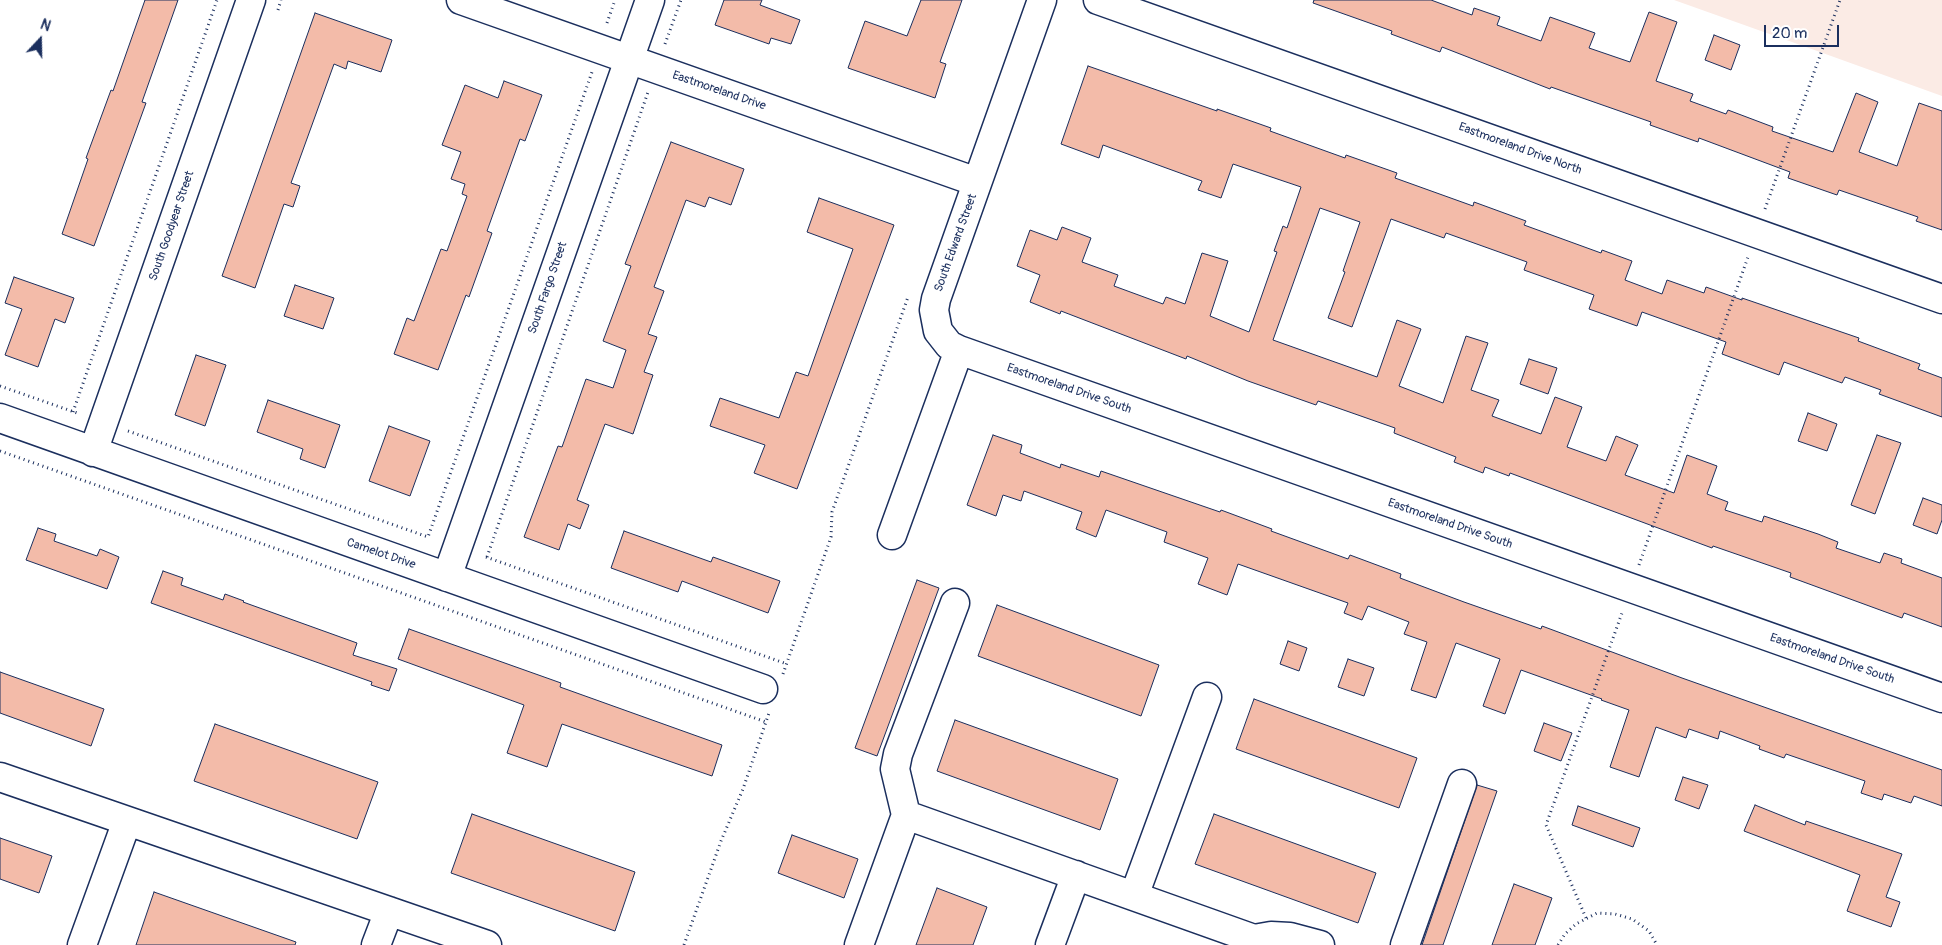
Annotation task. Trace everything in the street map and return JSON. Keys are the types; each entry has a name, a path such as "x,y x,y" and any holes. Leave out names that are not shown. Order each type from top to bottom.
{"street":[{"name":"South Goodyear Street","path":"93,452 251,0"},
{"name":"Eastmoreland Drive","path":"461,0 977,182"},
{"name":"South Fargo Street","path":"447,577 650,0"},
{"name":"South Edward Street","path":"959,350 949,345 938,331 934,310 936,299 1042,0"},
{"name":"Eastmoreland Drive North","path":"1098,0 1942,299"},
{"path":"892,535 959,350"},
{"name":"Eastmoreland Drive South","path":"959,350 1942,698"},
{"name":"Camelot Drive","path":"0,418 772,691"},
{"path":"859,945 906,815 895,769 898,754 956,603"},
{"path":"1134,896 1207,697"},
{"path":"0,778 488,945"},
{"path":"1405,945 1462,784"},
{"path":"906,815 1134,896 1252,942 1271,936 1290,937 1320,945"},
{"path":"82,945 127,821"},
{"path":"1050,945 1076,875"},
{"path":"376,945 389,911"}],"path":[{"path":"72,412 217,0"},
{"path":"121,429 428,537 616,0"},
{"path":"681,0 487,557 787,664"},
{"path":"1586,918 1546,825 1840,0"},
{"path":"684,945 721,840 743,789 766,722 772,691 787,664 831,537 832,512 908,296"},
{"path":"0,386 89,417"},
{"path":"0,451 766,722"},
{"path":"1558,945 1565,934 1586,918 1597,914 1624,916 1632,919 1649,931 1657,945"}],"shaded area":[{"path":"1674,0 1942,0 1942,96 1820,52"}],"building":[{"path":"145,0 178,0 142,102 146,103 94,246 62,234 88,159 86,158 111,90 113,91"},
{"path":"724,0 762,0 760,5 800,20 791,44 771,38 769,44 715,25"},
{"path":"921,0 962,0 940,62 946,64 935,98 848,68 865,21 907,36"},
{"path":"1314,0 1431,0 1472,15 1474,8 1500,17 1497,25 1541,41 1550,17 1595,33 1589,48 1630,62 1649,12 1677,22 1656,81 1693,94 1690,101 1726,114 1728,110 1773,127 1772,131 1833,152 1856,93 1878,102 1859,152 1897,166 1919,103 1942,111 1942,230 1916,221 1918,217 1839,190 1837,195 1788,178 1790,172 1699,138 1698,142 1650,125 1651,122 1551,87 1550,89 1442,47 1440,52 1391,34 1392,31 1313,3"},
{"path":"315,13 392,40 381,72 348,61 346,69 334,64 291,183 300,186 293,207 284,204 255,288 222,276"},
{"path":"1714,35 1740,45 1731,70 1705,60"},
{"path":"1088,66 1271,128 1270,131 1345,158 1346,155 1397,173 1395,178 1473,206 1474,202 1526,221 1524,225 1601,253 1602,250 1632,261 1625,280 1662,294 1667,280 1704,293 1706,287 1859,338 1858,341 1920,364 1918,369 1942,378 1942,417 1879,394 1881,390 1845,377 1842,383 1784,362 1779,375 1722,354 1726,342 1642,312 1637,326 1589,309 1594,295 1524,270 1527,262 1446,233 1444,238 1391,219 1352,327 1328,318 1345,272 1343,271 1360,222 1320,208 1273,340 1377,377 1397,320 1421,329 1399,386 1443,403 1466,336 1488,343 1471,390 1499,400 1492,416 1541,434 1555,397 1582,407 1567,447 1606,461 1616,436 1638,445 1625,475 1674,493 1687,455 1717,466 1707,494 1728,502 1725,510 1762,522 1764,516 1818,534 1838,542 1836,548 1880,563 1884,553 1902,559 1901,563 1942,578 1942,627 1904,613 1902,618 1790,577 1791,573 1713,546 1712,548 1510,473 1509,476 1485,467 1483,473 1454,462 1456,457 1394,433 1395,428 1318,401 1316,405 1248,381 1187,356 1186,359 1061,311 1060,314 1030,302 1040,275 1017,266 1030,230 1057,240 1062,227 1091,238 1082,262 1118,275 1114,286 1163,304 1166,297 1185,304 1202,253 1228,261 1210,316 1249,332 1277,252 1274,251 1283,226 1287,228 1301,187 1233,164 1221,198 1198,190 1202,181 1103,145 1099,158 1061,144"},
{"path":"504,81 542,95 525,141 520,139 487,231 492,233 469,297 466,295 438,370 394,354 407,318 414,321 441,249 447,251 467,196 462,194 465,184 451,179 461,152 442,145 465,85 498,98"},
{"path":"671,142 744,169 731,205 709,197 705,207 686,200 654,287 664,291 648,334 657,337 644,372 653,375 633,434 605,424 577,500 589,505 580,529 568,524 559,550 524,537 558,446 562,447 586,379 613,388 626,350 603,341 631,266 625,264"},
{"path":"819,198 894,225 797,489 754,473 765,445 710,426 720,398 779,418 796,372 808,376 853,249 807,232"},
{"path":"14,277 74,298 65,323 55,319 38,367 5,355 22,309 5,303"},
{"path":"295,285 334,298 323,329 284,316"},
{"path":"196,355 226,365 205,426 175,415"},
{"path":"1529,359 1557,368 1548,394 1520,384"},
{"path":"268,400 340,425 325,468 300,459 303,449 257,432"},
{"path":"1808,413 1837,424 1827,451 1798,441"},
{"path":"389,426 430,441 410,496 369,481"},
{"path":"993,435 1022,445 1020,453 1060,468 1061,464 1099,477 1101,471 1220,512 1221,510 1272,529 1271,531 1348,559 1350,555 1401,574 1400,578 1464,602 1541,629 1542,626 1682,678 1942,770 1942,806 1914,796 1911,803 1884,794 1882,800 1861,793 1865,781 1786,754 1784,758 1759,749 1760,746 1720,731 1718,739 1689,729 1686,738 1656,727 1639,777 1610,767 1629,710 1521,670 1505,714 1483,706 1500,659 1456,643 1436,698 1411,690 1427,642 1404,634 1409,622 1368,606 1362,620 1344,613 1348,603 1238,564 1227,595 1198,584 1208,558 1164,542 1167,532 1106,510 1096,537 1076,529 1082,512 1024,491 1021,501 1003,495 996,516 967,505"},
{"path":"1877,435 1901,443 1875,514 1851,505"},
{"path":"1923,498 1942,505 1942,520 1937,534 1913,525"},
{"path":"38,528 56,534 54,541 97,556 100,549 119,557 107,589 26,560"},
{"path":"624,531 711,562 713,557 780,581 768,613 682,581 678,592 611,568"},
{"path":"163,571 183,578 181,585 223,600 225,594 357,643 353,655 397,669 389,691 371,685 372,682 151,603"},
{"path":"917,580 939,588 877,756 855,748"},
{"path":"997,605 1159,665 1141,716 978,656"},
{"path":"409,629 561,683 560,687 722,745 712,776 562,724 547,767 507,753 524,705 398,659"},
{"path":"1288,641 1307,648 1299,671 1280,664"},
{"path":"1348,659 1374,668 1364,696 1338,687"},
{"path":"0,672 104,709 91,746 0,713"},
{"path":"1254,699 1417,758 1399,808 1236,749"},
{"path":"955,720 1118,779 1100,830 937,771"},
{"path":"1544,723 1572,733 1561,761 1534,751"},
{"path":"215,724 378,782 357,839 194,781"},
{"path":"1683,777 1708,785 1699,809 1675,800"},
{"path":"1477,785 1497,791 1443,945 1422,945"},
{"path":"1755,805 1805,825 1806,821 1902,854 1886,897 1900,902 1891,927 1847,911 1860,875 1744,831"},
{"path":"1578,806 1640,828 1633,847 1572,825"},
{"path":"472,814 635,872 615,931 451,873"},
{"path":"1214,814 1376,873 1358,923 1195,864"},
{"path":"792,835 858,859 844,898 778,873"},
{"path":"0,838 52,856 39,893 0,879"},
{"path":"1514,884 1552,898 1535,945 1492,945"},
{"path":"937,888 987,907 973,945 916,945"},
{"path":"154,892 296,942 295,945 136,945"}]}
